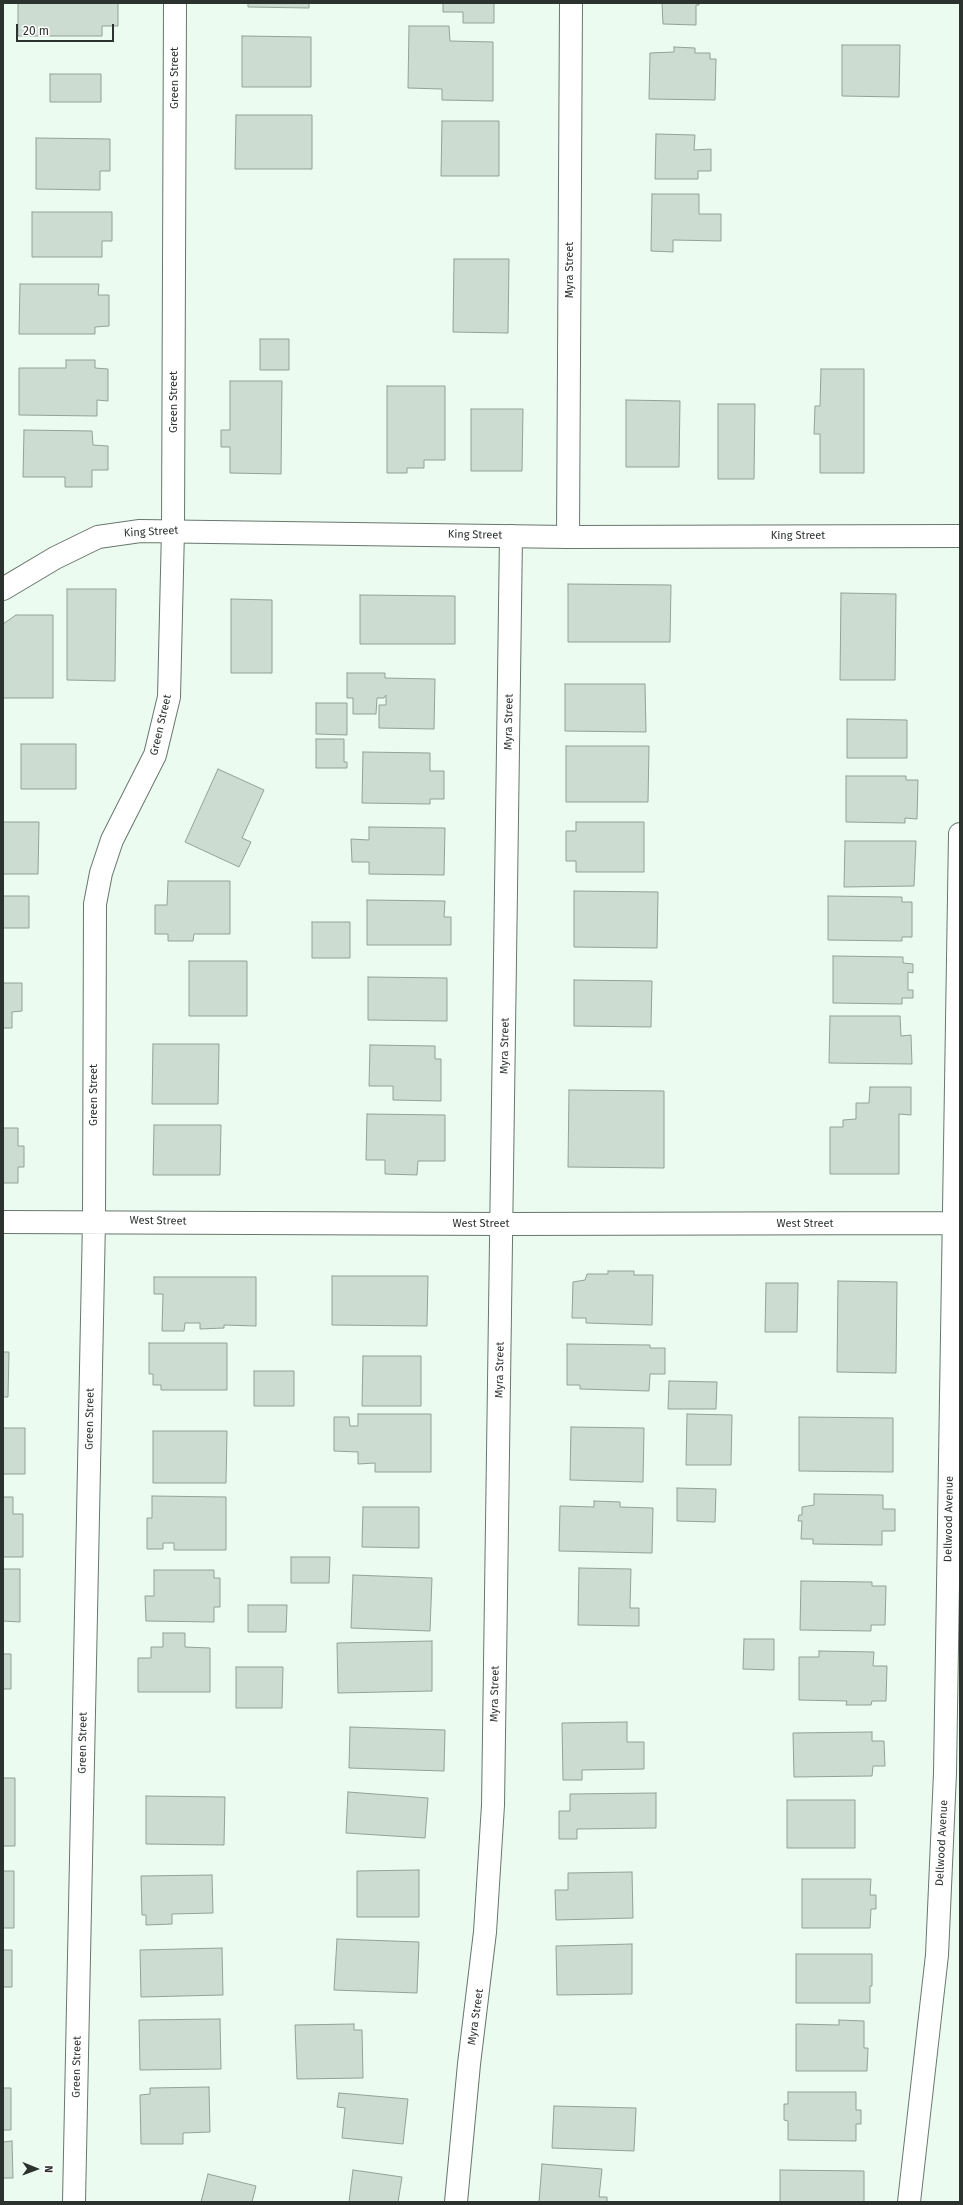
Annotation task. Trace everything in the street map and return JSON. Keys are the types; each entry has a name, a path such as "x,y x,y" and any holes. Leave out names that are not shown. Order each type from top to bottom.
{"street":[{"name":"Green Street","path":"74,2202 94,1221 95,904 112,840 155,755 169,697 173,530 175,3"},
{"name":"Myra Street","path":"568,537 571,3"},
{"name":"King Street","path":"3,589 55,558 98,536 140,531 173,530 568,537 960,536"},
{"name":"Myra Street","path":"456,2202 469,2064 485,1938 493,1805 503,1224 511,536"},
{"name":"Dellwood Avenue","path":"909,2202 937,1956 945,1781 956,1223 960,834"},
{"name":"West Street","path":"3,1222 94,1221 503,1224 956,1223"}],"building":[{"path":"18,3 118,3 118,26 102,26 102,36 18,36"},
{"path":"248,3 309,3 309,8 248,7"},
{"path":"443,3 494,3 494,23 463,23 463,12 443,12"},
{"path":"662,3 699,3 699,5 696,5 696,25 663,24"},
{"path":"409,26 449,26 450,41 493,42 493,101 442,100 442,89 408,88"},
{"path":"242,36 311,37 311,87 242,87"},
{"path":"842,45 900,45 899,97 842,96"},
{"path":"674,47 695,48 695,53 710,53 710,59 716,59 715,100 649,99 650,53 674,52"},
{"path":"50,74 101,74 101,102 50,102"},
{"path":"236,115 312,115 312,169 235,169"},
{"path":"442,121 499,121 499,176 441,176"},
{"path":"656,134 695,135 694,150 711,149 711,171 698,171 698,179 655,179"},
{"path":"36,138 110,139 110,171 100,171 100,190 36,189"},
{"path":"652,194 699,194 699,214 721,214 721,241 673,240 673,252 651,251"},
{"path":"32,212 112,212 112,241 102,241 102,257 32,257"},
{"path":"454,259 509,259 508,333 453,332"},
{"path":"20,284 99,284 98,295 109,295 109,326 95,327 95,334 19,334"},
{"path":"260,339 289,339 289,370 260,370"},
{"path":"66,360 95,360 95,368 108,369 108,401 97,400 97,416 19,415 19,368 66,368"},
{"path":"821,369 864,369 864,473 820,473 820,434 814,434 815,406 820,406"},
{"path":"230,381 282,381 281,474 230,473 230,447 221,447 221,430 230,430"},
{"path":"387,386 445,386 445,460 424,460 424,468 407,468 407,473 387,473"},
{"path":"626,400 680,401 679,467 626,467"},
{"path":"718,404 755,404 754,479 718,479"},
{"path":"471,409 523,409 522,471 471,471"},
{"path":"24,430 92,431 93,445 108,446 108,470 92,470 92,487 65,487 65,477 23,477"},
{"path":"568,584 671,585 670,642 568,642"},
{"path":"67,589 116,589 115,681 67,680"},
{"path":"841,593 896,594 895,680 840,680"},
{"path":"360,595 455,596 455,644 360,644"},
{"path":"231,599 272,600 272,673 231,673"},
{"path":"16,615 53,615 53,698 3,698 3,624"},
{"path":"347,673 385,673 385,678 435,679 434,729 379,728 379,705 386,705 386,695 384,698 377,698 376,714 353,714 353,698 347,698"},
{"path":"565,684 645,684 646,732 565,731"},
{"path":"316,703 347,703 347,735 316,734"},
{"path":"847,719 907,720 907,758 847,758"},
{"path":"316,739 344,739 344,762 347,762 347,768 316,768"},
{"path":"21,744 76,744 76,789 21,789"},
{"path":"566,746 649,746 648,802 566,802"},
{"path":"363,752 430,753 430,771 444,771 444,799 430,799 430,804 362,803"},
{"path":"218,769 264,790 242,838 251,842 239,867 185,842"},
{"path":"846,776 906,776 906,780 918,780 917,819 905,818 905,823 846,822"},
{"path":"3,822 39,822 38,874 3,874"},
{"path":"576,822 644,822 644,872 576,872 576,861 566,861 566,831 576,831"},
{"path":"369,827 445,828 444,875 369,874 369,862 352,862 351,839 369,840"},
{"path":"845,841 916,841 914,886 844,887"},
{"path":"168,881 230,881 230,934 194,934 193,941 168,941 168,934 155,934 155,905 167,905"},
{"path":"574,891 658,892 657,948 574,947"},
{"path":"3,896 29,896 29,928 3,928"},
{"path":"828,896 902,897 902,902 912,902 912,937 902,937 902,941 828,940"},
{"path":"367,900 445,901 444,917 451,917 451,945 367,945"},
{"path":"312,922 350,922 350,958 312,958"},
{"path":"833,956 903,957 903,963 913,964 913,973 908,972 908,990 913,990 913,998 902,998 902,1004 833,1003"},
{"path":"189,961 247,961 247,1016 189,1016"},
{"path":"368,977 447,978 447,1021 368,1020"},
{"path":"574,980 652,981 651,1027 574,1026"},
{"path":"3,983 22,983 22,1011 12,1012 12,1028 3,1028"},
{"path":"830,1016 900,1016 901,1036 911,1035 912,1064 829,1063"},
{"path":"153,1044 219,1044 218,1104 152,1104"},
{"path":"370,1045 435,1046 435,1059 441,1059 441,1101 393,1100 393,1086 369,1086"},
{"path":"870,1087 911,1087 911,1115 899,1114 899,1174 830,1174 830,1127 843,1127 843,1120 856,1119 856,1103 869,1103"},
{"path":"569,1090 664,1091 664,1168 568,1167"},
{"path":"367,1114 445,1115 445,1161 418,1161 417,1175 385,1174 385,1160 366,1160"},
{"path":"154,1125 221,1125 220,1175 153,1175"},
{"path":"3,1128 18,1128 18,1146 24,1146 24,1167 18,1167 18,1183 3,1183"},
{"path":"608,1271 634,1271 634,1275 653,1275 652,1325 586,1323 586,1318 572,1318 573,1282 585,1280 587,1274 608,1274"},
{"path":"332,1276 428,1276 427,1326 332,1325"},
{"path":"154,1277 256,1277 256,1326 224,1325 224,1328 200,1329 200,1323 185,1323 184,1331 162,1331 163,1294 154,1294"},
{"path":"838,1281 897,1282 896,1373 837,1372"},
{"path":"766,1283 798,1283 797,1332 765,1332"},
{"path":"149,1343 227,1343 227,1390 161,1390 161,1385 153,1385 153,1374 149,1374"},
{"path":"567,1344 650,1345 650,1348 665,1348 665,1374 650,1374 649,1391 580,1389 580,1385 567,1385"},
{"path":"3,1352 9,1352 8,1397 3,1397"},
{"path":"363,1356 421,1356 421,1406 362,1406"},
{"path":"254,1371 294,1371 294,1406 254,1406"},
{"path":"669,1381 717,1382 716,1409 668,1409"},
{"path":"358,1414 431,1414 431,1472 375,1472 375,1463 358,1464 358,1452 334,1451 334,1417 349,1417 350,1426 358,1426"},
{"path":"687,1414 732,1415 731,1465 686,1465"},
{"path":"799,1417 893,1418 893,1472 799,1471"},
{"path":"571,1427 644,1428 643,1482 570,1480"},
{"path":"3,1428 25,1428 25,1474 3,1474"},
{"path":"153,1431 227,1431 226,1483 153,1483"},
{"path":"677,1488 716,1489 715,1522 677,1521"},
{"path":"814,1494 883,1495 883,1509 895,1509 895,1531 882,1531 882,1545 813,1544 813,1539 801,1539 802,1521 798,1521 799,1515 802,1515 802,1507 814,1505"},
{"path":"152,1496 226,1497 226,1550 174,1550 174,1543 163,1543 163,1549 147,1549 147,1518 152,1518"},
{"path":"3,1497 13,1497 13,1514 23,1514 23,1557 3,1557"},
{"path":"594,1501 620,1502 620,1507 653,1508 652,1553 559,1551 560,1506 594,1507"},
{"path":"363,1507 419,1507 419,1548 362,1547"},
{"path":"291,1557 330,1557 329,1583 291,1583"},
{"path":"579,1568 631,1569 630,1608 639,1608 639,1626 578,1625"},
{"path":"3,1569 20,1569 20,1622 3,1621"},
{"path":"154,1570 214,1570 214,1578 220,1578 220,1607 214,1607 214,1622 146,1621 145,1596 154,1596"},
{"path":"353,1575 432,1578 430,1631 351,1628"},
{"path":"801,1581 872,1582 872,1586 886,1586 885,1625 871,1625 871,1631 800,1630"},
{"path":"248,1605 287,1605 286,1632 248,1632"},
{"path":"163,1633 185,1633 185,1647 210,1648 210,1692 138,1692 138,1658 151,1658 151,1647 163,1647"},
{"path":"744,1639 774,1639 774,1670 743,1669"},
{"path":"432,1641 432,1691 338,1693 337,1643"},
{"path":"819,1651 874,1652 873,1666 887,1666 886,1701 872,1701 871,1705 846,1705 847,1701 799,1700 799,1657 819,1657"},
{"path":"3,1654 11,1654 11,1689 3,1689"},
{"path":"236,1667 283,1667 282,1708 236,1708"},
{"path":"627,1722 627,1742 644,1742 644,1769 582,1770 582,1780 563,1780 562,1723"},
{"path":"350,1727 445,1730 444,1771 349,1768"},
{"path":"872,1732 872,1741 884,1741 885,1766 873,1766 872,1776 794,1777 793,1733"},
{"path":"3,1778 15,1778 15,1846 3,1846"},
{"path":"348,1792 428,1798 425,1838 346,1833"},
{"path":"656,1793 656,1828 577,1829 577,1839 559,1839 559,1811 570,1811 570,1794"},
{"path":"146,1796 225,1797 224,1845 146,1844"},
{"path":"787,1800 855,1800 855,1848 787,1848"},
{"path":"419,1870 419,1917 357,1917 357,1871"},
{"path":"3,1871 14,1871 14,1928 3,1928"},
{"path":"632,1872 633,1918 556,1920 555,1890 568,1890 568,1873"},
{"path":"212,1875 213,1913 172,1914 172,1924 146,1925 146,1915 142,1915 141,1876"},
{"path":"802,1879 871,1879 870,1895 876,1895 876,1909 871,1909 870,1928 802,1928"},
{"path":"337,1939 419,1942 417,1993 334,1990"},
{"path":"632,1944 632,1994 557,1995 556,1946"},
{"path":"222,1948 223,1995 141,1997 140,1950"},
{"path":"3,1950 12,1950 12,1987 3,1987"},
{"path":"796,1954 872,1954 872,1986 870,1986 870,2003 796,2003"},
{"path":"220,2019 221,2069 140,2070 139,2020"},
{"path":"839,2020 864,2021 864,2048 868,2048 867,2071 796,2071 796,2024 839,2025"},
{"path":"354,2024 354,2030 362,2030 363,2078 297,2079 295,2025"},
{"path":"209,2087 210,2132 183,2133 183,2144 141,2144 140,2095 150,2094 150,2088"},
{"path":"3,2088 11,2088 11,2130 3,2130"},
{"path":"788,2092 856,2092 856,2110 861,2110 861,2124 856,2124 856,2141 788,2140 788,2121 784,2120 784,2104 788,2104"},
{"path":"339,2093 408,2099 403,2144 342,2138 345,2108 337,2107"},
{"path":"554,2106 636,2108 634,2151 552,2148"},
{"path":"12,2141 13,2178 3,2178 3,2142"},
{"path":"542,2164 602,2169 599,2197 607,2197 607,2202 539,2202"},
{"path":"353,2170 402,2177 398,2202 349,2202"},
{"path":"780,2170 864,2171 864,2202 780,2202"},
{"path":"208,2174 256,2186 252,2202 201,2202"}]}
